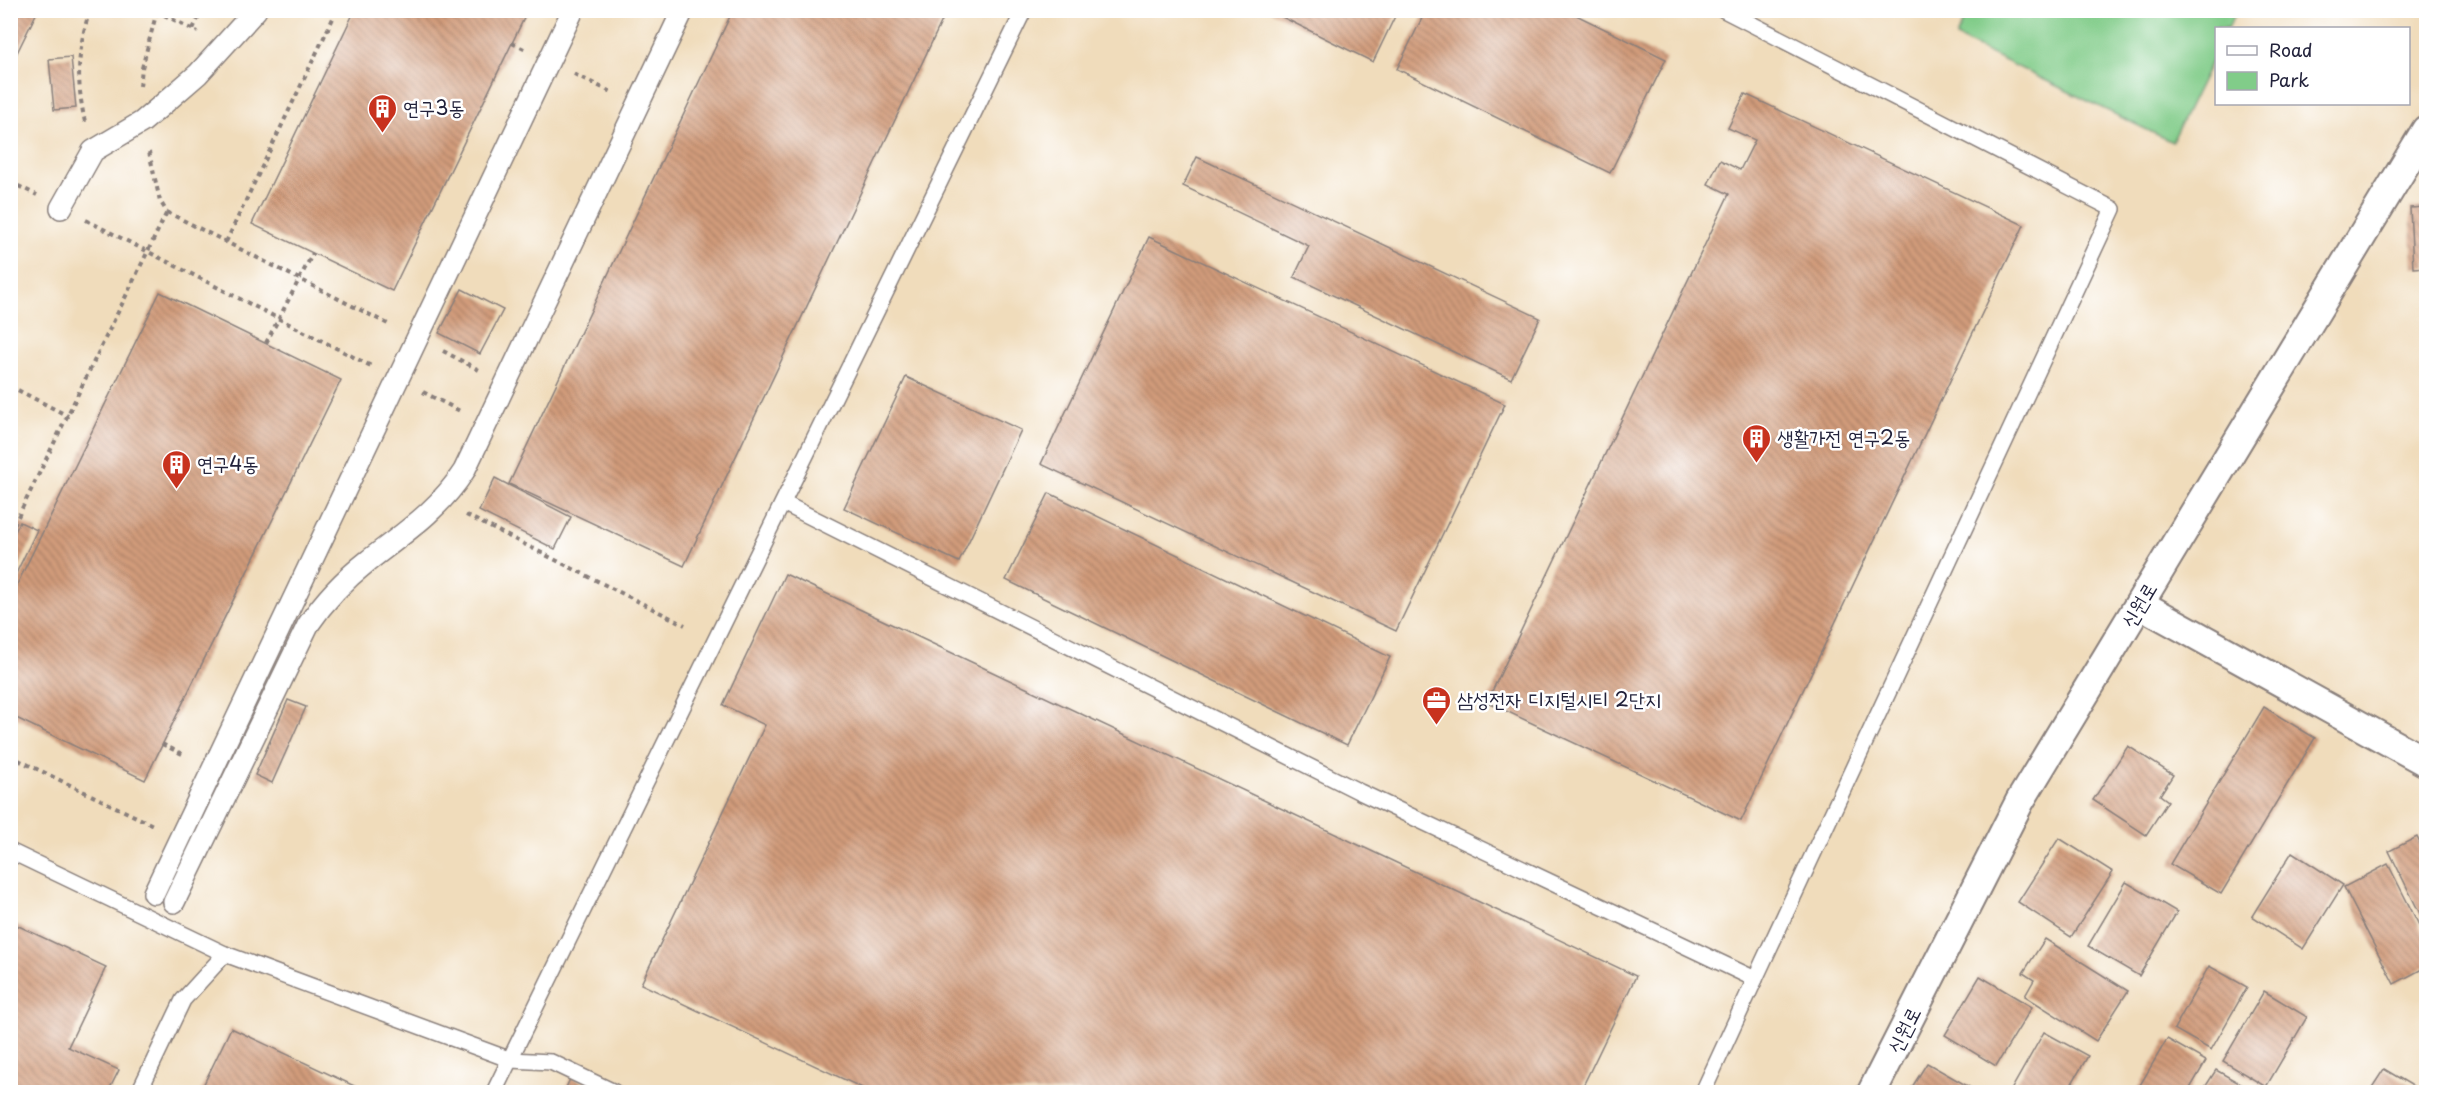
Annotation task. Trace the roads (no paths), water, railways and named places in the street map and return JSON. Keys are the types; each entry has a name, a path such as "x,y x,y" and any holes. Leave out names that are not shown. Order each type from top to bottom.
{"street":[{"path":"62,208 93,151 148,117 198,74 256,10"},
{"path":"154,893 573,10"},
{"path":"174,902 308,625 334,592 366,562 409,532 441,502 464,471 683,10"},
{"name":"신원로","path":"1872,1092 2020,801 2427,130"},
{"path":"2140,604 2427,762"}],"lane":[{"path":"494,1092 1024,10"},
{"path":"1703,1092 2114,209 1724,10"},
{"path":"783,503 1360,792 1755,979"},
{"path":"10,851 225,954 511,1060 551,1062 614,1092"},
{"path":"139,1092 183,1000 225,954"}],"place":[{"name":"연구3동","path":"382,134"},
{"name":"생활가전 연구2동","path":"1756,464"},
{"name":"연구4동","path":"176,490"},
{"name":"삼성전자 디지털시티 2단지","path":"1436,726"}]}
